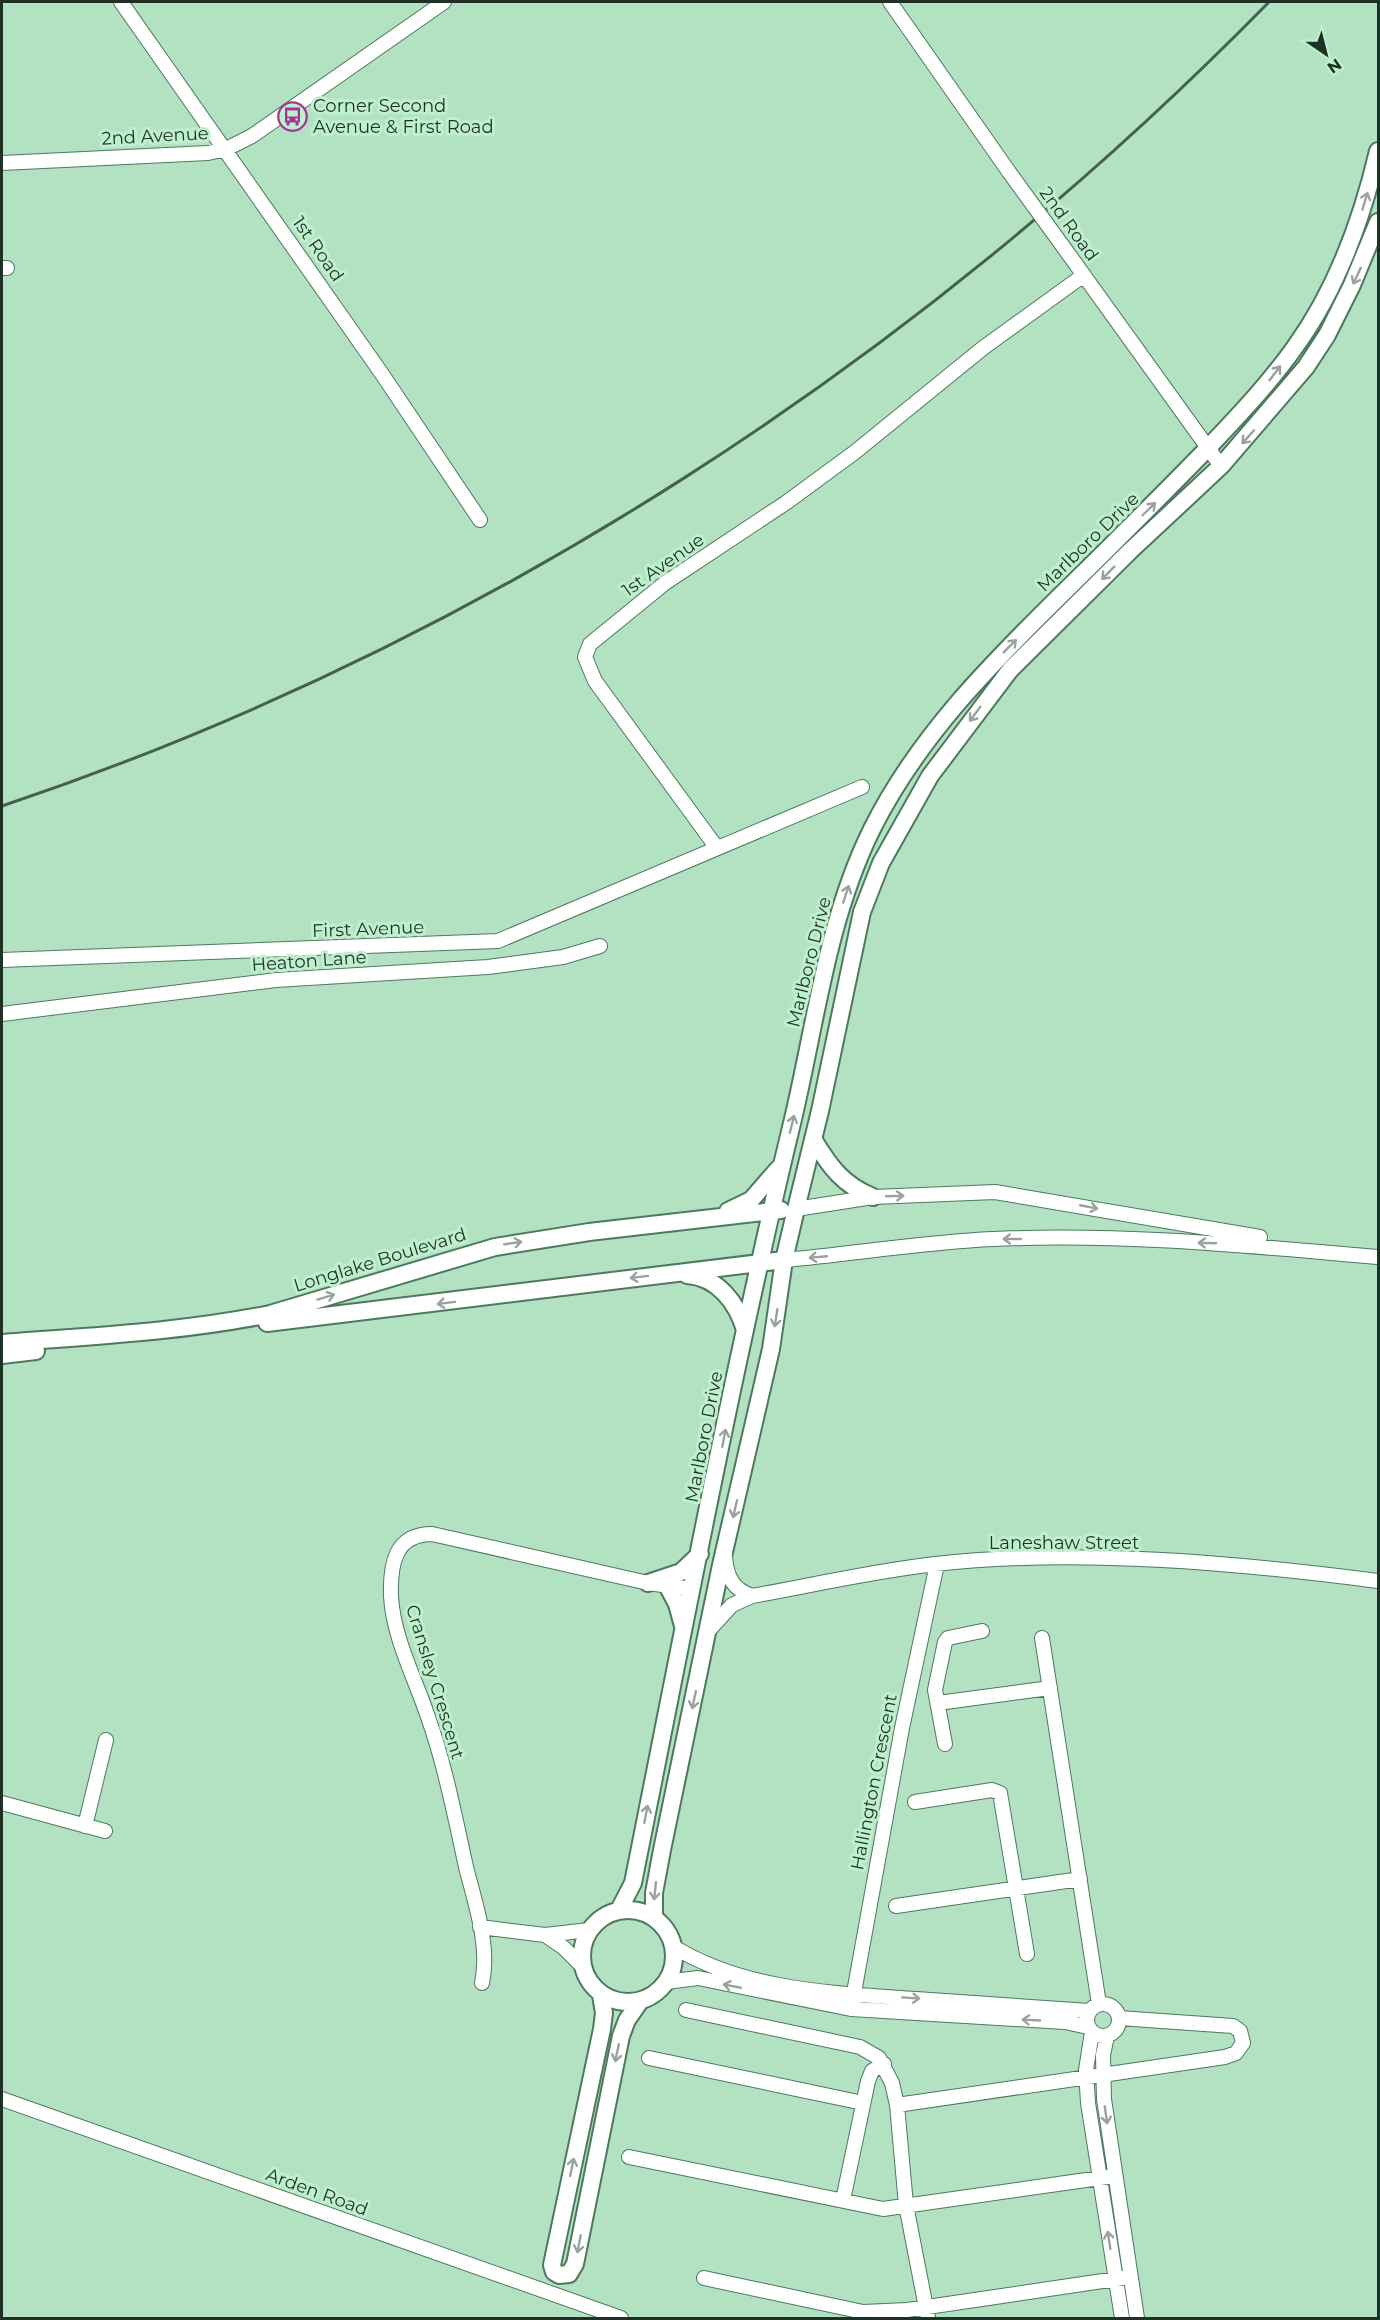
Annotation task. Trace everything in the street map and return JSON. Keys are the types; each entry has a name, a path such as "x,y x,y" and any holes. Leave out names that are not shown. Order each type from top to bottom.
{"main road":[{"name":"Marlboro Drive","path":"619,1910 633,1883 745,1331 832,935 864,848 899,781 965,692 1208,447 1268,383 1298,344 1321,305 1355,230 1378,150"},
{"name":"Marlboro Drive","path":"654,1917 654,1893 662,1850 723,1558 771,1348 784,1260 813,1139 862,912 881,863 906,815 961,732 1010,670 1130,551 1221,466 1306,367 1327,335 1352,285 1378,222"},
{"path":"813,1139 835,1174 855,1190 873,1197"},
{"path":"714,1218 751,1200 782,1164"},
{"name":"Longlake Boulevard","path":"2,1355 270,1319 495,1246 771,1210 796,1209"},
{"name":"Longlake Boulevard","path":"2,1343 185,1329 784,1260"},
{"path":"668,1274 695,1276 723,1291 741,1314 745,1331"},
{"path":"648,1583 681,1572 700,1554"},
{"path":"692,1588 711,1580 723,1558"},
{"path":"668,1587 677,1604 684,1630"},
{"path":"619,1910 637,1910 654,1917 667,1930 674,1947 674,1966 666,1982 653,1995 641,2000 618,2002 601,1995 588,1982 581,1965 582,1947 589,1930 602,1917 619,1910"},
{"path":"601,1995 604,2013 602,2029 552,2265 554,2272 559,2275 569,2274 575,2264 621,2036 627,2020 641,2000"}],"street":[{"name":"1st Road","path":"121,2 226,149 480,520"},
{"name":"2nd Avenue","path":"2,163 191,155 226,149 252,135 444,2"},
{"name":"2nd Road","path":"890,2 1009,172 1221,466"},
{"name":"1st Avenue","path":"717,848 595,681 585,657 590,644 665,583 787,502 855,452 983,348 1084,275"},
{"path":"717,848 862,787"},
{"name":"First Avenue","path":"2,960 491,943 717,848"},
{"name":"Heaton Lane","path":"2,1013 276,980 488,967 563,957 600,946"},
{"path":"796,1209 873,1197 995,1192 1287,1245 1378,1257"},
{"path":"784,1260 992,1239 1114,1239 1378,1249"},
{"name":"Cransley Crescent","path":"482,1983 484,1958 480,1927 435,1740 393,1611 392,1579 401,1545 408,1537 432,1534 648,1583 692,1588"},
{"path":"723,1558 733,1585 752,1596"},
{"name":"Laneshaw Street","path":"710,1629 732,1605 752,1596 938,1564 1097,1558 1288,1570 1378,1581"},
{"name":"Hallington Crescent","path":"851,2009 902,1728 938,1564"},
{"path":"945,1744 935,1682 945,1642 948,1638 982,1631"},
{"path":"1042,1638 1080,1879 1094,2008 1086,2076 1099,2178 1122,2319"},
{"path":"938,1703 1050,1688"},
{"path":"86,1826 106,1740"},
{"path":"915,1802 992,1790 1000,1793 1027,1954"},
{"path":"2,1803 105,1831"},
{"path":"896,1906 1080,1879"},
{"path":"480,1927 545,1935 589,1930"},
{"path":"545,1935 581,1965"},
{"path":"674,1947 697,1962 724,1972 805,1990 1115,2008 1119,2018 1117,2029 1107,2036 1102,2074 1114,2176 1137,2319"},
{"path":"666,1982 698,1978 851,2009 1065,2022 1107,2036"},
{"path":"686,2010 860,2047 870,2051 884,2064 897,2105 906,2205 927,2312"},
{"path":"897,2105 1225,2057 1236,2053 1244,2043 1240,2031 1233,2026 1119,2018"},
{"path":"649,2058 863,2103"},
{"path":"843,2200 872,2071 884,2064"},
{"name":"Arden Road","path":"2,2099 621,2319"},
{"path":"629,2157 883,2209 1114,2176"},
{"path":"704,2278 873,2313 927,2312 1130,2277"}],"railway":[{"path":"2,806 180,740 353,663 521,576 683,479 840,372 990,257 1133,133 1269,2"}],"place":[{"name":"Corner Second Avenue & First Road","path":"292,116"}]}
